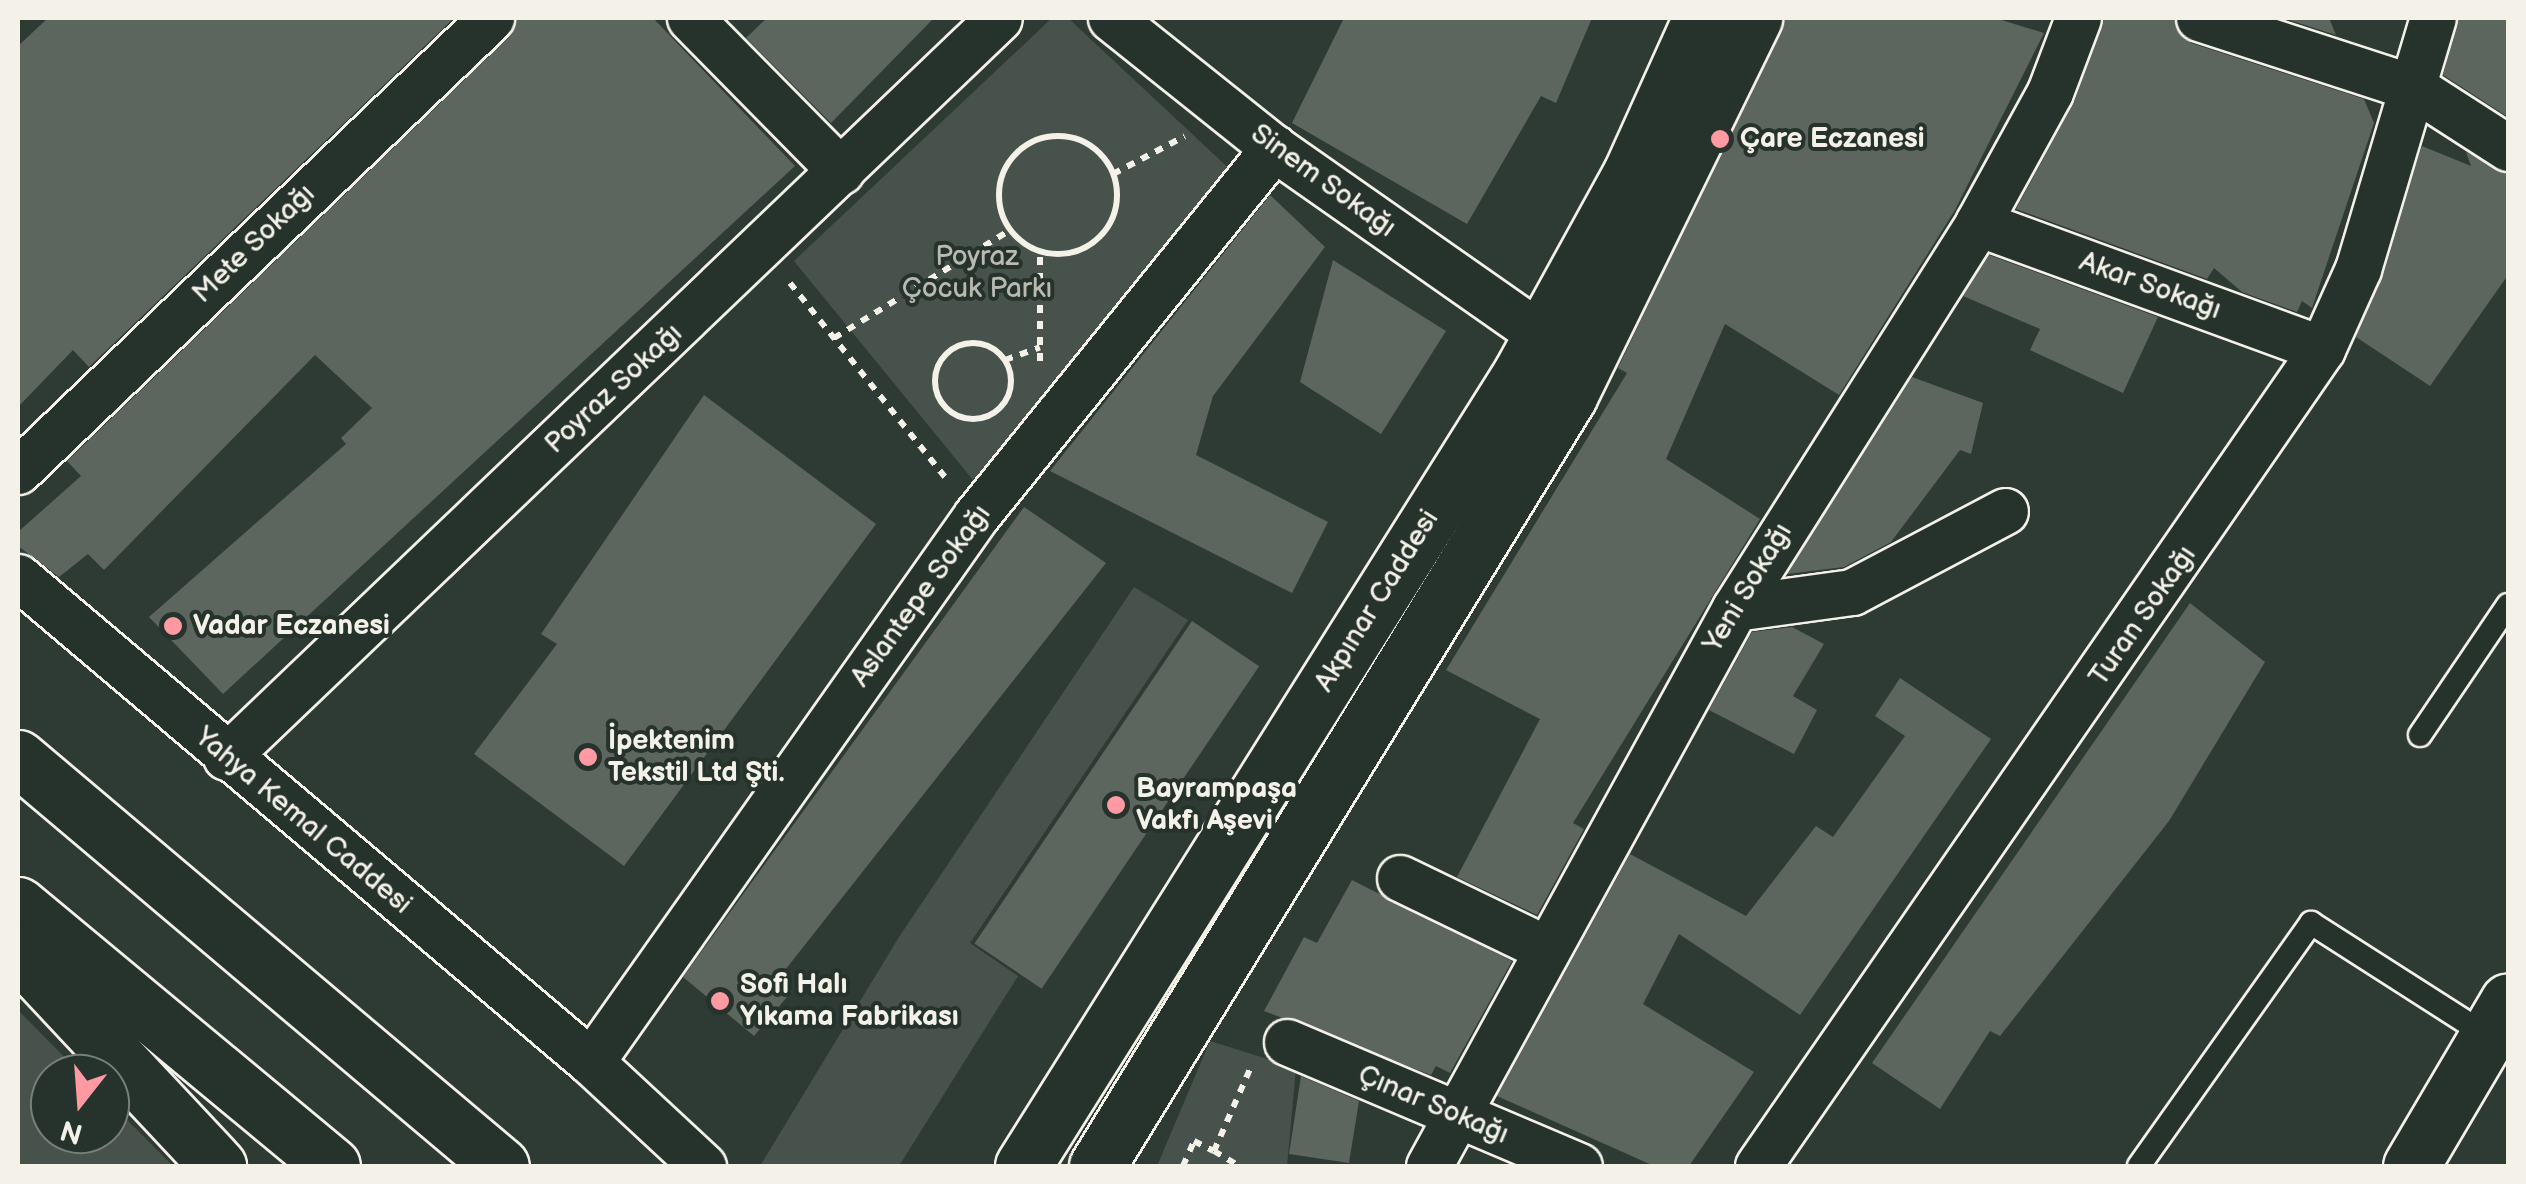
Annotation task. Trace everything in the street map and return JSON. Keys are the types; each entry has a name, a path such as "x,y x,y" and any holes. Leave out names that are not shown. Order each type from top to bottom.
{"main road":[{"name":"Akpınar Caddesi","path":"1023,1166 1542,336 1630,175 1701,18"},
{"name":"Akpınar Caddesi","path":"1101,1164 1569,396 1754,18"},
{"path":"18,758 501,1166"},
{"path":"18,905 332,1166"},
{"path":"18,952 218,1166"},
{"path":"2411,1166 2500,1020"}],"street":[{"name":"Mete Sokağı","path":"18,471 491,18"},
{"path":"690,18 841,171"},
{"name":"Poyraz Sokağı","path":"226,757 762,249 998,18"},
{"name":"Sinem Sokağı","path":"1111,18 1274,148 1542,336"},
{"name":"Yeni Sokağı","path":"1428,1166 1543,947 1734,608 1978,223 2050,92 2078,18"},
{"path":"2200,18 2415,88 2508,148"},
{"name":"Turan Sokağı","path":"1758,1166 2322,349 2358,269 2433,18"},
{"name":"Aslantepe Sokağı","path":"591,1062 976,516 1274,148"},
{"name":"Akar Sokağı","path":"1978,223 2322,349"},
{"path":"1734,608 1852,592 2005,511"},
{"name":"Yahya Kemal Caddesi","path":"18,577 226,757 591,1062 702,1166"},
{"path":"1400,878 1543,947"},
{"name":"Çınar Sokağı","path":"1270,1052 1457,1115 1579,1166"}],"lane":[{"path":"2420,735 2508,605"},
{"path":"2138,1166 2311,923 2500,1020"}],"path":[{"path":"1113,174 1191,133"},
{"path":"1029,143 1087,144 1113,174 1115,212 1094,242 1040,252 1010,230 998,192 1029,143"},
{"path":"834,338 1010,230"},
{"path":"762,249 976,516"},
{"path":"1040,252 1040,384"},
{"path":"986,345 1006,360 1009,396 992,416 966,419 944,407 936,370 950,350 986,345"},
{"path":"1006,360 1040,347"},
{"path":"1214,1151 1270,1052"},
{"path":"1183,1166 1194,1141 1239,1166"}],"green space":[{"name":"Poyraz Çocuk Parkı","path":"1052,18 1068,18 1237,176 973,480 794,261"},
{"path":"1134,587 1188,620 970,943 1018,976 899,1166 760,1166 899,937"},
{"path":"18,1010 61,1054 30,1054 30,1154 130,1154 130,1123 173,1166 18,1166"},
{"path":"1210,1041 1296,1068 1287,1166 1157,1166"}],"building":[{"path":"48,18 454,18 89,367 73,350 18,407 18,46"},
{"path":"516,18 653,18 795,166 223,694 149,617 346,444 341,438 372,408 315,355 104,570 88,554 59,577 18,546 18,532 81,476 67,461 509,37"},
{"path":"767,18 934,18 831,123 746,38"},
{"path":"1344,18 1592,18 1556,103 1541,96 1467,224 1292,123"},
{"path":"1785,18 1995,18 2044,33 1955,210 1839,395 1725,324 1666,459 1760,519 1573,823 1584,829 1537,915 1457,877 1540,719 1446,670 1627,373 1618,368"},
{"path":"2104,18 2174,18 2191,43 2364,99 2374,123 2312,308 2302,301 2297,312 2242,292 2214,268 2207,279 2016,209 2074,102"},
{"path":"2283,18 2329,18 2336,35"},
{"path":"2458,18 2508,18 2508,117 2443,75"},
{"path":"2422,146 2471,166 2466,152 2508,174 2508,275 2430,386 2356,337"},
{"path":"1270,195 1325,247 1213,396 1196,455 1328,522 1292,593 1050,471"},
{"path":"1989,255 2158,317 2123,393 2030,350 2040,329 1963,296"},
{"path":"1333,260 1446,331 1381,434 1300,382"},
{"path":"1912,377 1983,403 1971,454 1960,450 1891,542 1844,567 1787,574"},
{"path":"704,395 876,524 624,866 474,754 557,644 541,634"},
{"path":"1024,507 1106,563 778,979 792,991 754,1036 683,977"},
{"path":"2190,603 2265,662 2169,821 2000,1036 1990,1031 1940,1109 1872,1063"},
{"name":"Bayrampaşa Vakfı Aşevi","path":"1192,621 1259,666 1042,989 974,943"},
{"path":"1792,627 1824,644 1793,696 1817,710 1794,754 1709,710 1752,632"},
{"path":"1900,678 1991,739 1800,1015 1679,934 1643,1004 1754,1072 1689,1166 1654,1166 1497,1096 1630,854 1746,916 1816,826 1833,837 1905,736 1875,716"},
{"path":"1352,880 1512,961 1450,1073 1436,1066 1431,1075 1264,1011 1304,937 1317,943"},
{"path":"1301,1076 1359,1101 1349,1163 1289,1154"}],"place":[{"name":"Çare Eczanesi","path":"1720,139"},
{"name":"Vadar Eczanesi","path":"173,626"},
{"name":"İpektenim Tekstil Ltd Şti.","path":"588,757"},
{"name":"Bayrampaşa Vakfı Aşevi","path":"1116,805"},
{"name":"Sofi Halı Yıkama Fabrikası","path":"720,1001"}]}
